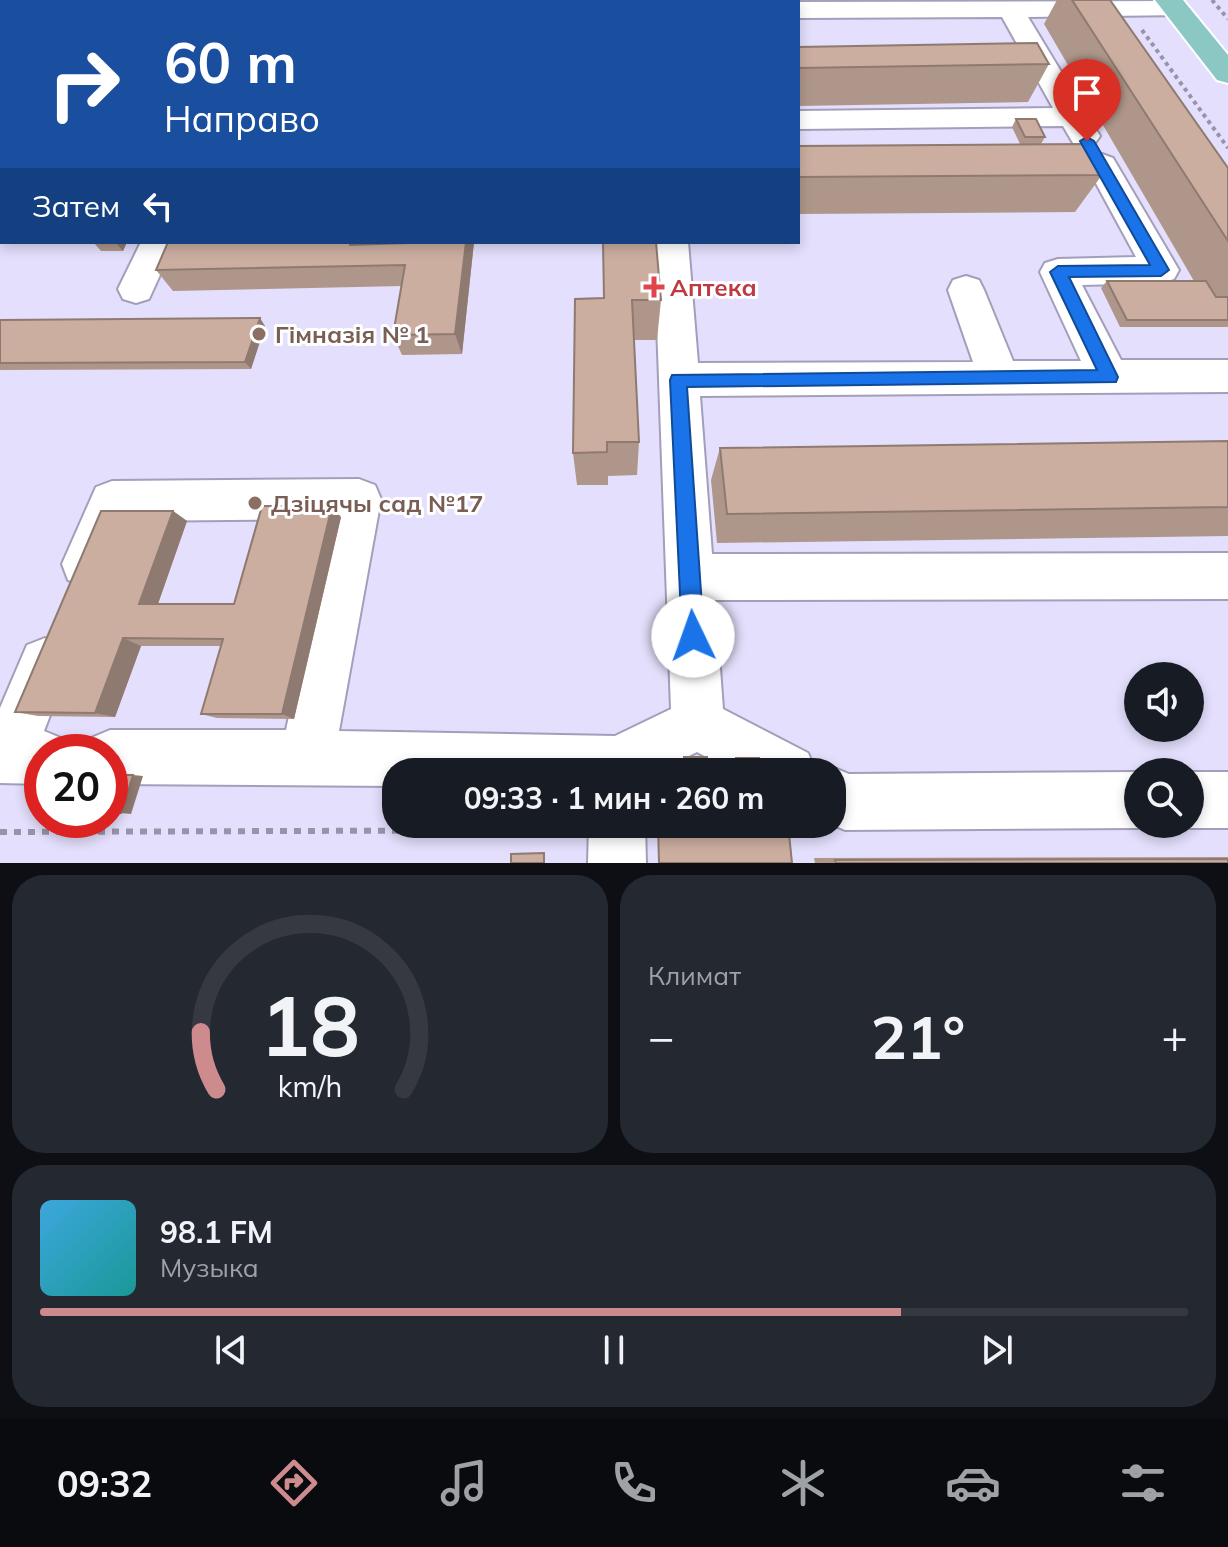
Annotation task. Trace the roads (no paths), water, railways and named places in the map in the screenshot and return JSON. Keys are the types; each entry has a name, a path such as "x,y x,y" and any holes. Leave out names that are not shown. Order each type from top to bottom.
{"main road":[{"path":"1172,4 1228,74"}],"lane":[{"path":"800,10 1172,4"},
{"path":"1010,9 1161,270 1058,272 1109,377"},
{"path":"800,120 1073,117"},
{"path":"1006,165 1102,165"},
{"path":"136,289 157,244"},
{"path":"671,244 698,724"},
{"path":"966,290 999,377"},
{"path":"678,380 1228,376"},
{"path":"24,758 6,758 112,501 359,499 307,757"},
{"path":"690,577 1228,576"},
{"path":"634,758 698,724"},
{"path":"698,724 762,758"},
{"path":"128,757 382,759"},
{"path":"846,802 1124,800"},
{"path":"1204,800 1228,800"}],"place":[{"name":"Аптека","path":"654,287"},
{"name":"Гімназія № 1","path":"259,334"},
{"name":"Дзіцячы сад №17","path":"255,503"}]}
